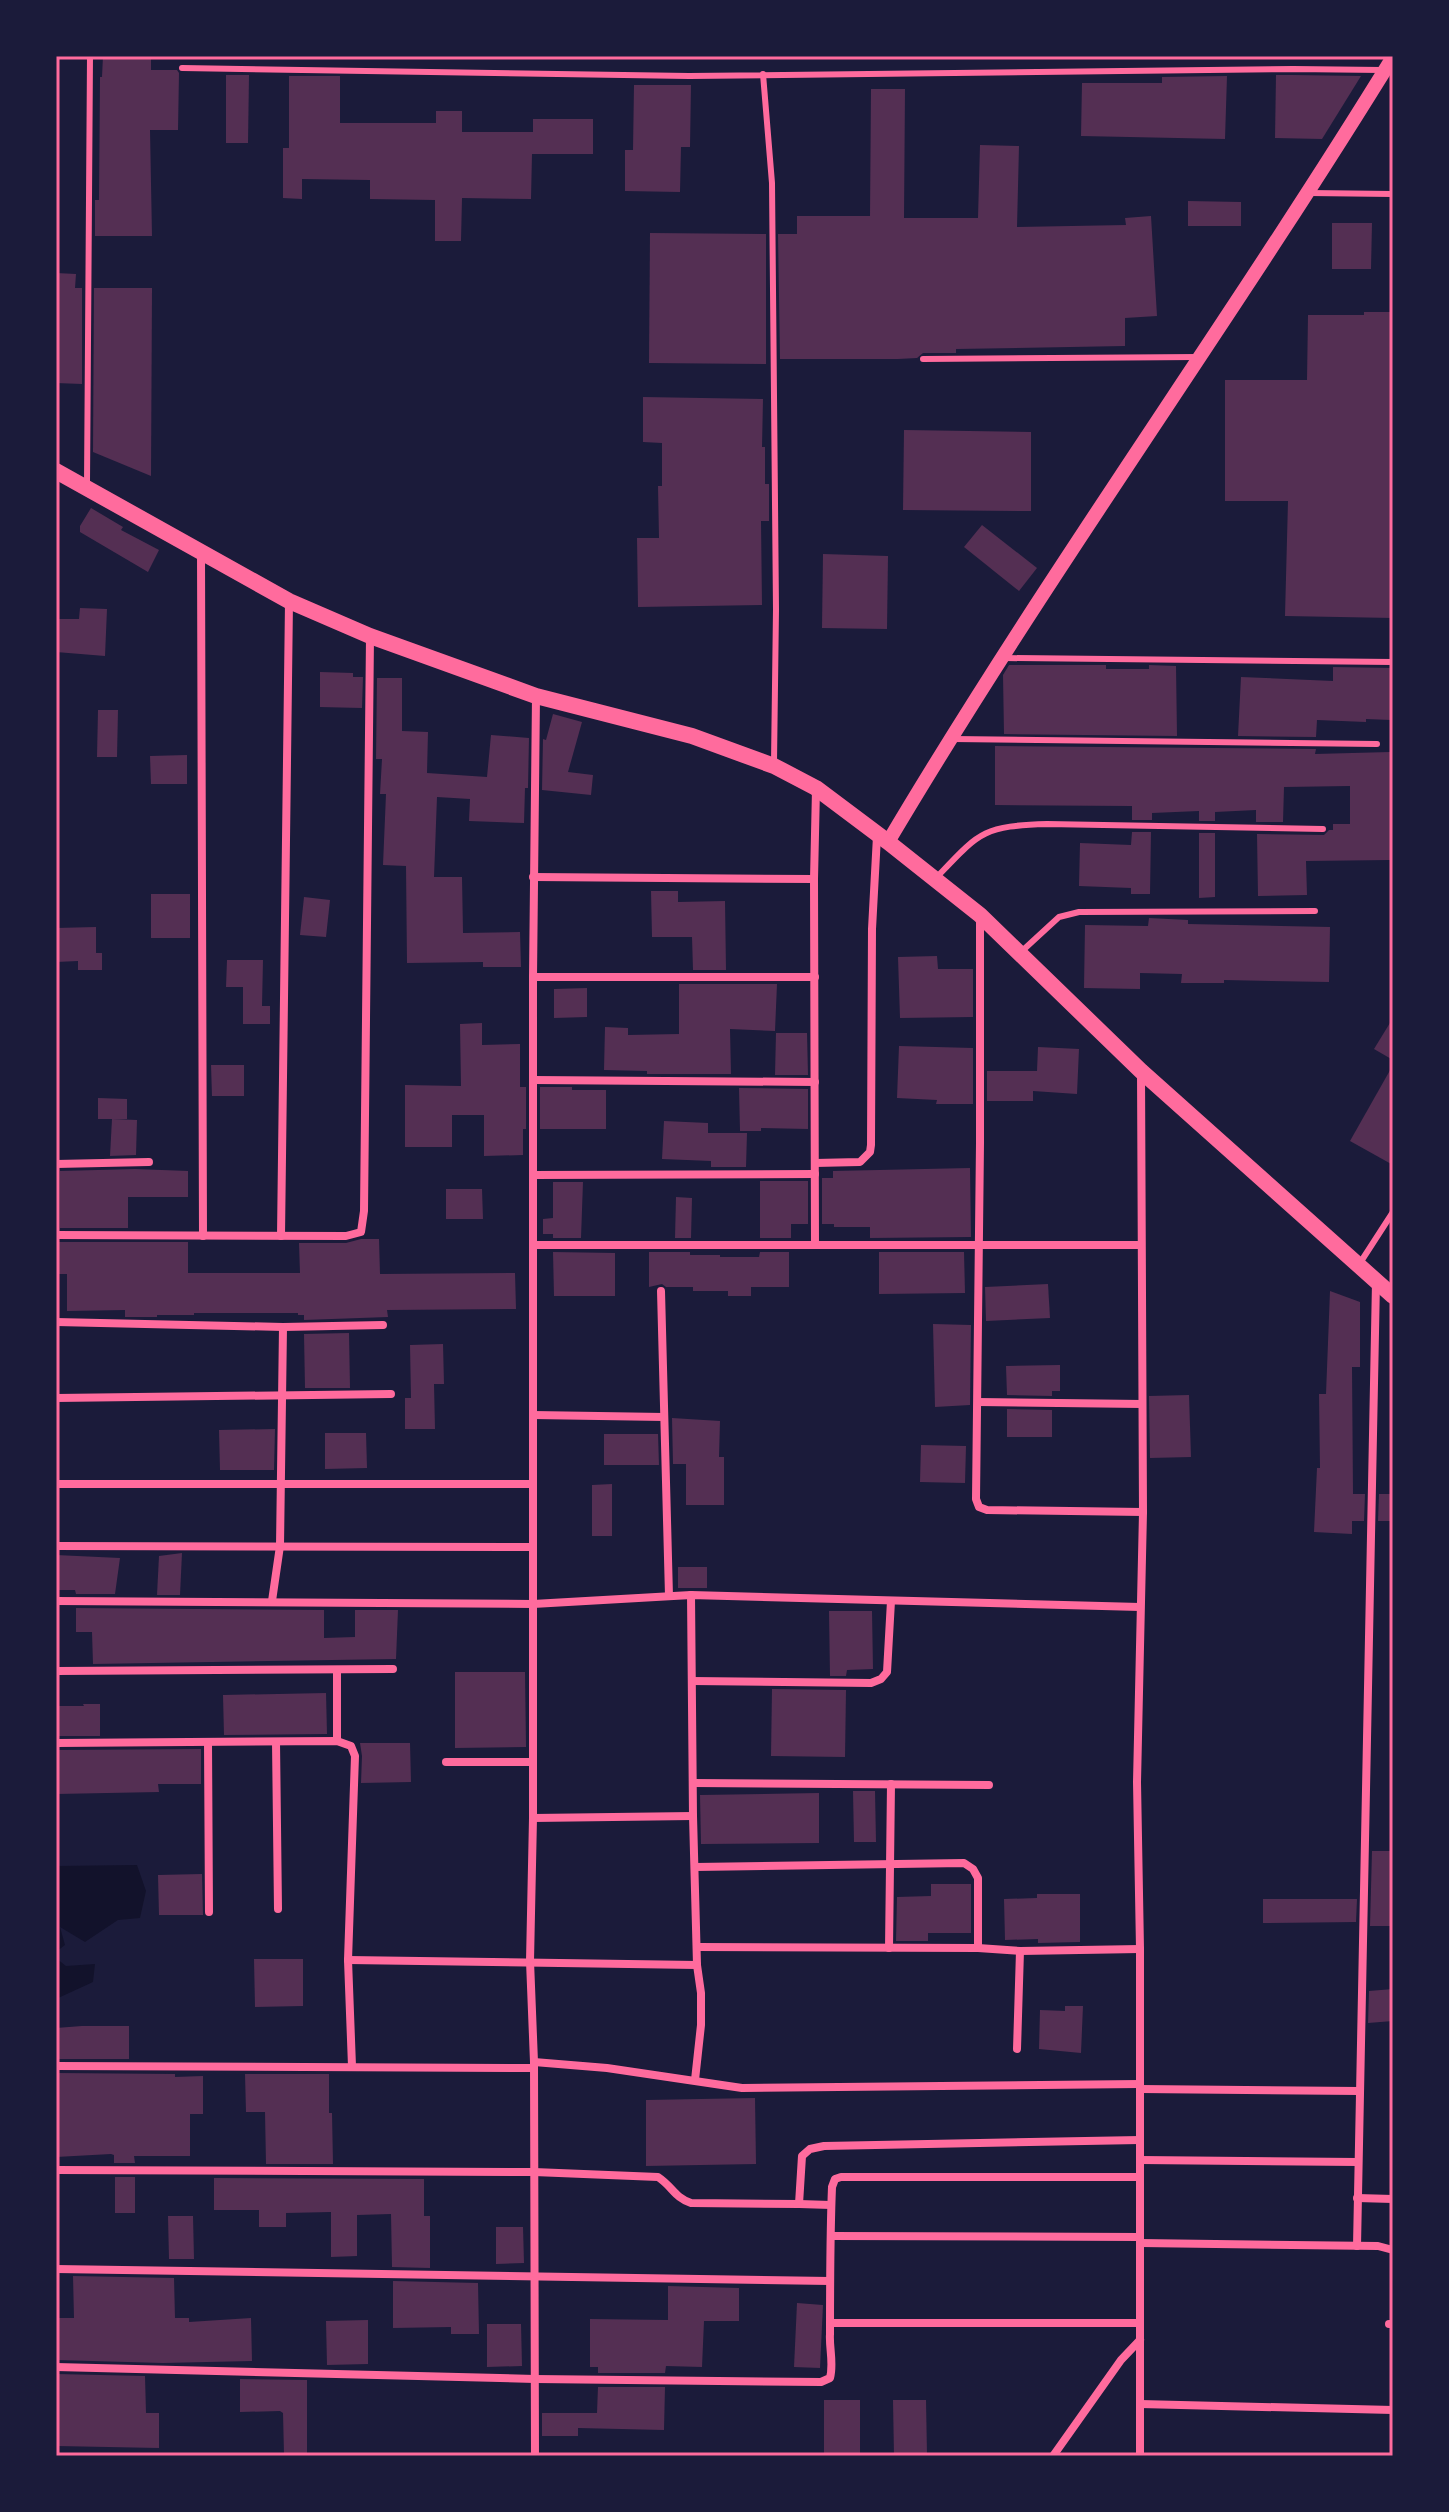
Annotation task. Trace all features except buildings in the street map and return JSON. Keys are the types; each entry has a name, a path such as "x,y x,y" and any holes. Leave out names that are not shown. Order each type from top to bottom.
{"main road":[{"path":"56,471 289,601 370,636 536,696 692,736 774,766 816,788 980,915 1141,1071 1393,1296"}],"street":[{"path":"815,1163 860,1162 870,1152 872,929 883,838 1389,64"},
{"path":"201,552 203,1236"},
{"path":"281,1236 289,601"},
{"path":"56,1235 281,1236 355,1235 361,1232 370,636"},
{"path":"535,2456 534,2065 530,1961 536,696"},
{"path":"815,1245 816,788"},
{"path":"533,877 814,879"},
{"path":"980,915 976,1499 979,1507 987,1510 1143,1512"},
{"path":"533,977 815,977"},
{"path":"1140,2456 1137,1782 1143,1512 1141,1071"},
{"path":"533,1080 815,1082"},
{"path":"56,1164 149,1162"},
{"path":"533,1175 815,1174"},
{"path":"533,1245 1141,1245"},
{"path":"1357,2246 1376,1282"},
{"path":"661,1291 669,1596"},
{"path":"56,1322 283,1327 383,1325"},
{"path":"272,1601 280,1546 283,1327"},
{"path":"56,1398 391,1394"},
{"path":"978,1402 1142,1404"},
{"path":"533,1415 664,1417"},
{"path":"56,1484 532,1484"},
{"path":"56,1546 533,1547"},
{"path":"56,1601 533,1604 691,1595 1140,1607"},
{"path":"691,1595 693,1816 697,1965 701,1993 695,2080"},
{"path":"692,1681 871,1683 881,1679 887,1672 891,1601"},
{"path":"56,1671 393,1669"},
{"path":"337,1670 337,1741"},
{"path":"56,1743 337,1741 351,1746 355,1756 348,1960 352,2066"},
{"path":"208,1742 209,1912"},
{"path":"276,1742 278,1909"},
{"path":"446,1762 533,1762"},
{"path":"693,1783 989,1785"},
{"path":"889,1948 891,1784"},
{"path":"533,1818 693,1816"},
{"path":"695,1867 964,1863 973,1869 978,1878 978,1948"},
{"path":"697,1947 978,1948 1020,1951 1140,1949"},
{"path":"1017,2049 1020,1951"},
{"path":"348,1960 697,1965"},
{"path":"56,2066 534,2065 607,2068 742,2088 1140,2086 1359,2091"},
{"path":"799,2204 802,2156 810,2149 824,2146 1140,2140"},
{"path":"1140,2160 1358,2162"},
{"path":"56,2170 534,2172 658,2177 669,2185 679,2199 691,2203 831,2205"},
{"path":"56,2367 535,2379 821,2382 830,2378 832,2370 831,2205 835,2179 1140,2177"},
{"path":"1357,2198 1393,2199"},
{"path":"831,2236 1140,2240 1378,2246 1393,2250"},
{"path":"56,2269 830,2281"},
{"path":"830,2323 1140,2323"},
{"path":"1053,2456 1121,2360 1140,2340"},
{"path":"1140,2404 1393,2410"}],"lane":[{"path":"86,488 90,56"},
{"path":"182,68 652,76 1293,69 1389,64"},
{"path":"763,74 772,183 776,609 774,766"},
{"path":"1305,193 1393,194"},
{"path":"923,359 1198,357"},
{"path":"1001,658 1393,662"},
{"path":"949,739 1377,744"},
{"path":"935,879 973,839 1003,827 1047,824 1323,829"},
{"path":"1019,954 1059,917 1079,912 1315,911"},
{"path":"1358,1266 1393,1212"}],"shaded area":[{"path":"137,1865 146,1891 140,1918 118,1920 85,1942 60,1927 65,1945 56,1952 56,1866"},
{"path":"56,1958 66,1966 95,1964 93,1982 56,1999"}]}
